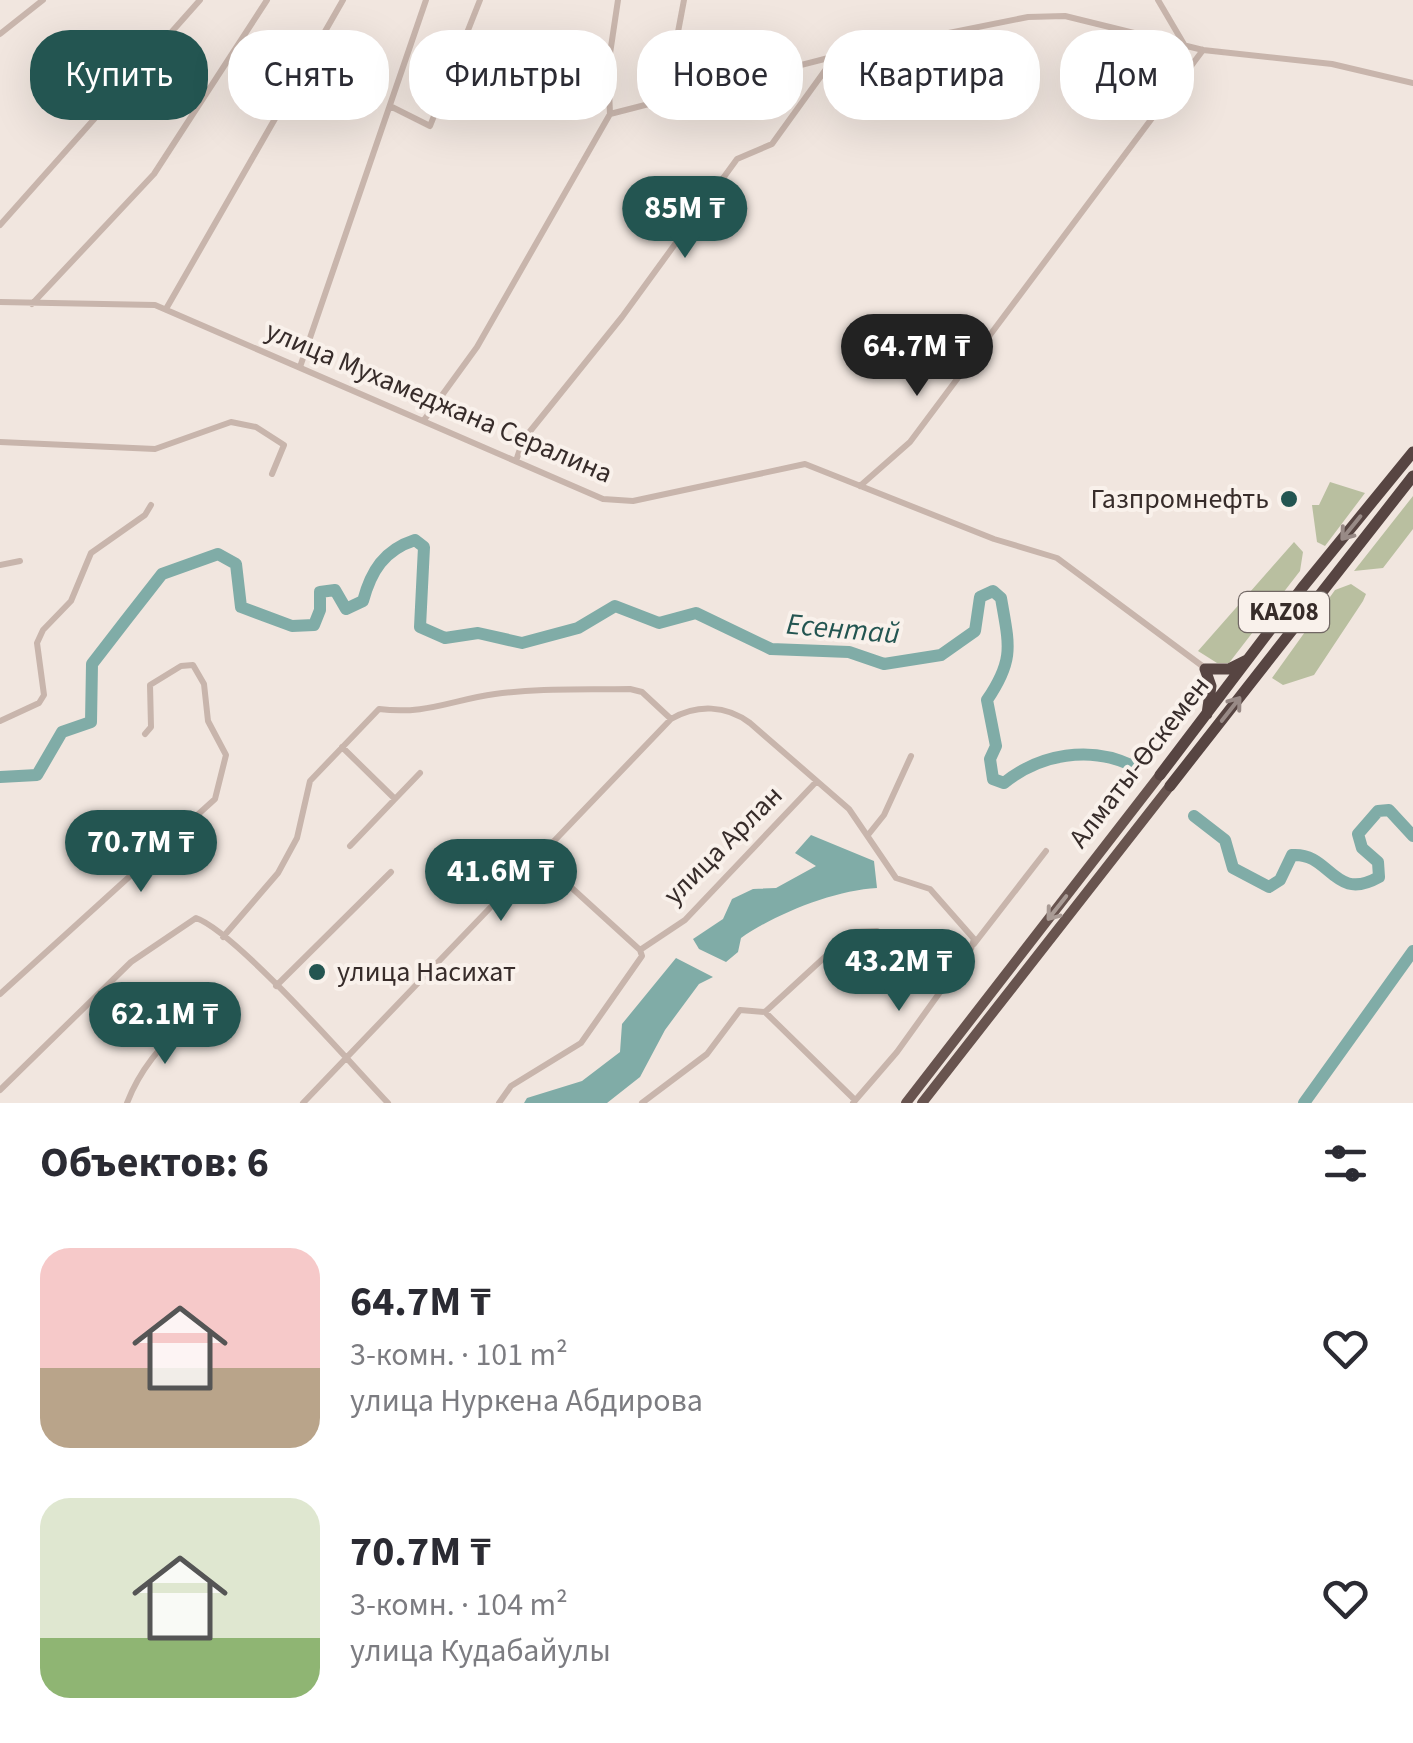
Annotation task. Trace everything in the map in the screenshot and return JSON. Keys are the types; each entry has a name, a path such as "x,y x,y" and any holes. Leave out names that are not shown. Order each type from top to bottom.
{"highway":[{"name":"Алматы-Өскемен","path":"906,1103 1413,452"},
{"name":"Алматы-Өскемен","path":"922,1103 1413,476"},
{"path":"1207,718 1211,686 1205,668 1229,669 1254,654"}],"street":[{"path":"0,34 43,0"},
{"path":"0,225 200,0"},
{"path":"32,305 154,174 267,0"},
{"path":"166,309 343,0"},
{"path":"300,367 426,0"},
{"path":"392,106 430,126 480,0"},
{"path":"614,30 618,0"},
{"path":"678,30 684,0"},
{"path":"1158,0 1176,30"},
{"path":"966,30 1028,17 1065,16 1121,30"},
{"path":"1194,48 1332,64 1413,83"},
{"path":"860,486 910,442 1202,50"},
{"path":"516,460 524,440 738,159 772,144 823,73"},
{"path":"424,420 477,348 607,120"},
{"name":"улица Мухамеджана Сералина","path":"0,302 144,304 166,309 603,499 622,502 796,463 1057,558 1205,668"},
{"path":"0,442 154,449 231,422 256,428 284,444 272,474"},
{"path":"0,721 39,703 44,694 37,642 43,630 72,601 91,553 145,516 151,506"},
{"path":"0,566 20,561"},
{"path":"0,994 201,817 215,800 227,761 208,722 202,676 193,665 181,666 150,685 151,728 145,734"},
{"path":"223,937 278,873 297,838 310,780 378,709 422,712 473,697 510,692 630,689 642,692 671,719"},
{"path":"302,1103 671,719 700,708 739,714 849,809 896,878 930,889 974,939 971,949"},
{"path":"342,747 395,799"},
{"path":"868,835 884,815 912,756"},
{"path":"350,846 420,773"},
{"name":"улица Арлан","path":"499,1103 512,1086 582,1043 642,956 640,950 685,920 816,782"},
{"path":"642,1103 706,1054 740,1010 765,1012 854,1102 1046,851"},
{"path":"540,858 640,950"},
{"path":"276,986 391,872"},
{"path":"0,1090 131,962 196,918 223,937 276,986 388,1103"},
{"path":"765,1012 852,932 877,930"},
{"path":"126,1103 144,1076 148,1059 187,1020"}],"green space":[{"path":"1330,482 1365,493 1325,546 1317,542 1312,505 1319,505"},
{"path":"1413,496 1413,529 1383,568 1354,571"},
{"path":"1294,542 1303,552 1300,571 1229,663 1217,663 1198,651"},
{"path":"1351,584 1366,594 1314,675 1283,685 1272,678 1335,590"}],"water":[{"path":"811,835 874,861 877,888 824,898 771,920 741,938 738,952 726,962 699,949 693,939 723,919 732,899 753,889 776,888 816,866 795,853"},
{"path":"676,958 713,977 699,984 665,1030 640,1077 607,1103 524,1103 527,1098 582,1081 620,1052 622,1024"}],"waterway":[{"name":"Есентай","path":"0,777 37,775 62,732 91,722 92,664 162,574 218,554 236,564 241,607 292,626 314,625 320,610 320,592 335,590 346,609 363,601 380,563 415,540 424,547 420,627 445,638 478,633 522,643 578,628 615,606 659,623 696,613 771,649 849,652 884,664 941,655 975,631 980,597 993,591 1001,598 1008,651 1002,673 987,700 996,746 990,759 993,779 1004,783 1033,765 1066,756 1100,756 1133,766"},
{"name":"Есентай","path":"1194,816 1225,840 1233,868 1269,887 1280,880 1292,855 1316,861 1351,884 1379,877 1378,862 1362,848 1358,834 1378,811 1389,810 1413,836"},
{"path":"1304,1103 1413,951"}],"place":[{"name":"Газпромнефть","path":"1289,499"},
{"name":"улица Насихат","path":"317,972"}]}
